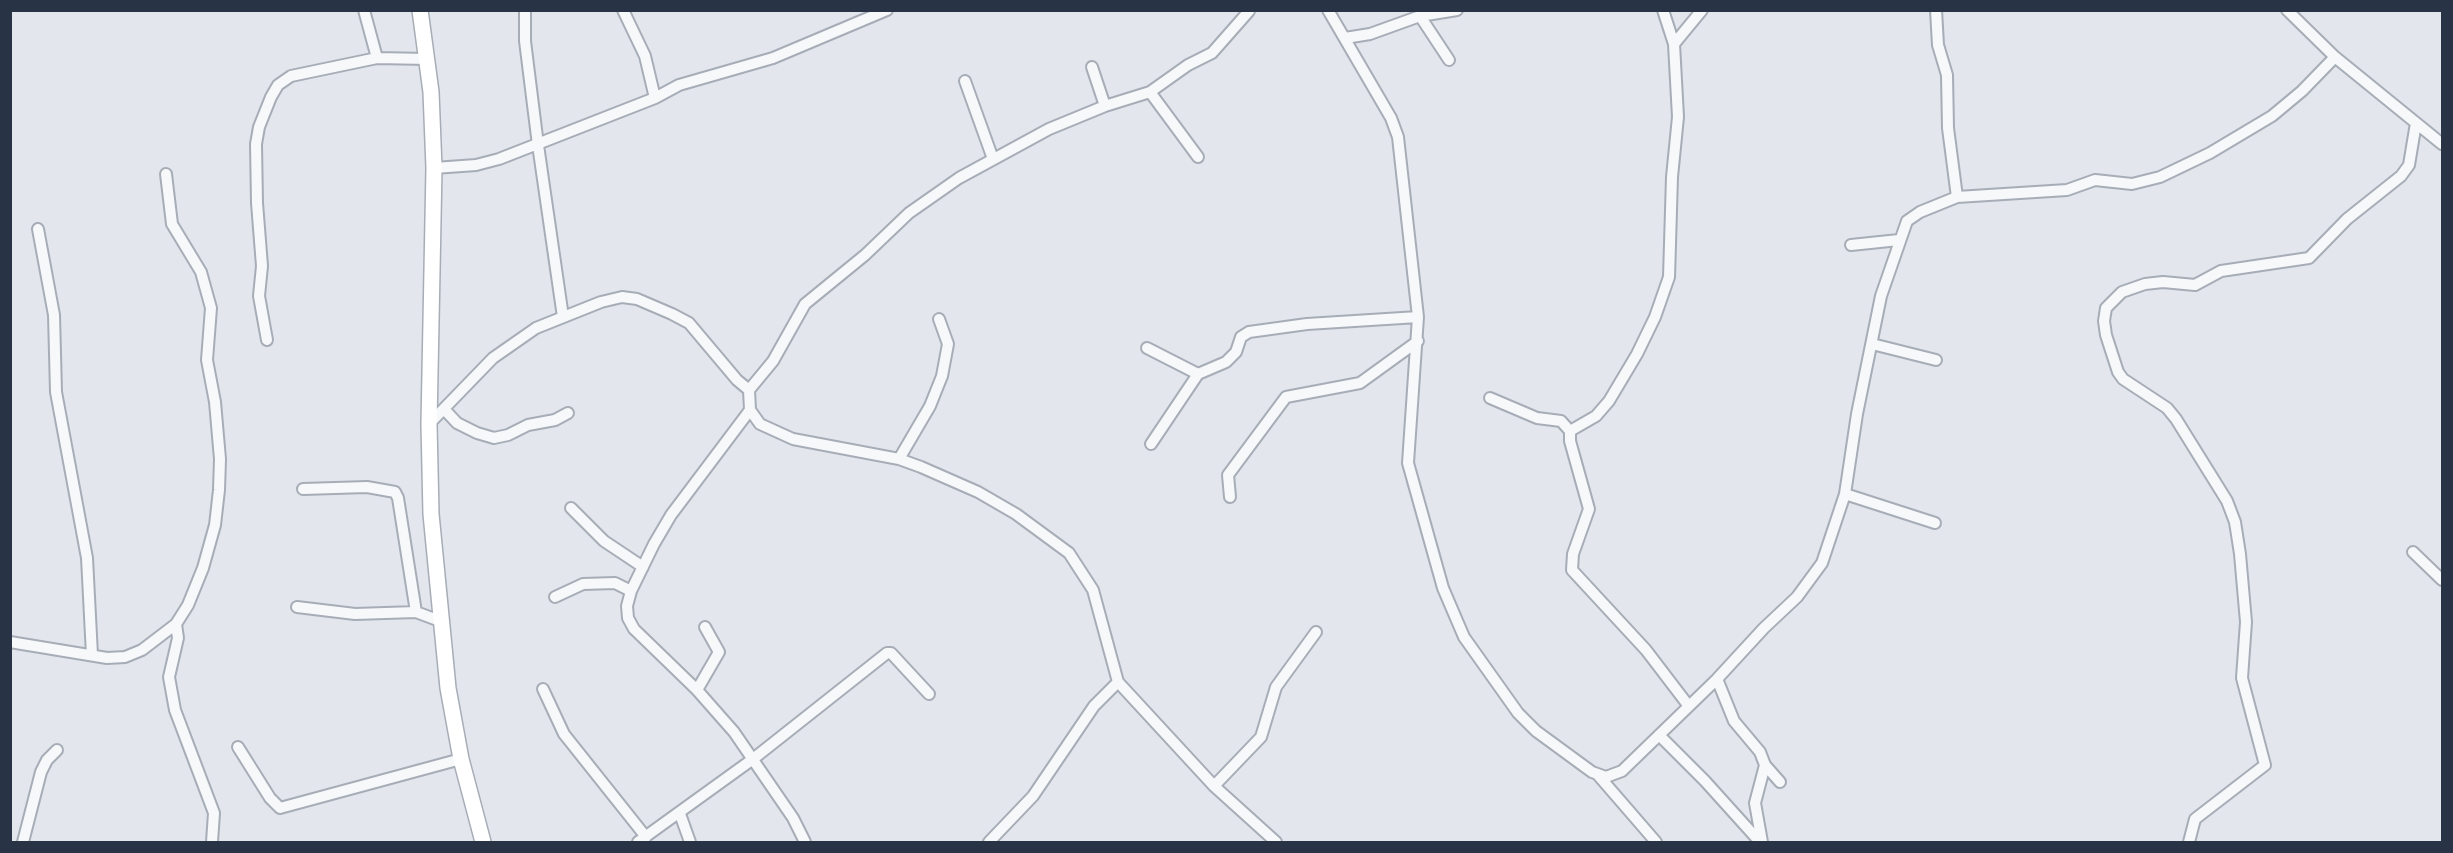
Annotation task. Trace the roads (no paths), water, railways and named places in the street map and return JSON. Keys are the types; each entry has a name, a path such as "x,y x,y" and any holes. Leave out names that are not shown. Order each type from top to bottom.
{"street":[{"path":"364,10 377,58"},
{"path":"420,10 428,59 434,168 429,424 431,514 440,621 461,759 483,843"},
{"path":"525,10 525,41 537,145 563,317"},
{"path":"623,10 645,56 656,98"},
{"path":"434,168 476,165 537,145 656,98 679,85 773,58 887,10"},
{"path":"1328,10 1391,118 1398,137 1418,317 1408,463 1438,572 1455,619 1475,655 1518,713 1536,731 1598,775 1656,843"},
{"path":"1345,38 1370,34 1420,16 1457,10"},
{"path":"1570,432 1596,416 1609,400 1637,354 1655,317 1669,277 1672,177 1678,117 1674,44 1663,10"},
{"path":"1674,44 1702,10"},
{"path":"1936,10 1938,45 1947,75 1948,128 1957,197"},
{"path":"2287,10 2335,57 2442,144"},
{"path":"1249,11 1212,53 1188,65 1150,92 1105,106 1049,129 993,159 909,213 865,255 805,304 773,361 749,390 750,410 760,424 793,440 900,459 978,492 1016,514 1069,553 1093,590 1118,682 1214,786 1276,843"},
{"path":"1420,16 1449,60"},
{"path":"1598,775 1615,775 1622,771 1688,705 1717,680 1764,628 1797,597 1816,572 1830,545 1845,494 1881,296 1899,240 1911,218 1957,197 2059,191 2095,180 2132,184 2160,177 2210,153 2272,116 2302,91 2335,57"},
{"path":"267,340 259,289 262,266 256,203 259,127 278,85 291,76 377,58 428,59"},
{"path":"1092,67 1105,106"},
{"path":"965,81 993,159"},
{"path":"1150,92 1198,157"},
{"path":"2189,843 2195,819 2265,765 2242,678 2246,613 2238,543 2227,501 2176,419 2167,408 2123,379 2118,372 2106,335 2104,314 2111,300 2122,292 2145,284 2163,282 2195,285 2221,271 2309,258 2347,219 2401,177 2409,165 2416,123"},
{"path":"10,642 107,658 125,657 142,650 176,624 188,605 203,568 215,525 220,459 207,360 210,336 208,293 201,272 172,224 166,174"},
{"path":"38,229 54,315 57,392 86,550 92,655"},
{"path":"1851,245 1899,240"},
{"path":"429,424 513,342 563,317 601,302 622,297 654,305 689,323 737,380 749,390"},
{"path":"1151,444 1198,374 1226,362 1236,352 1241,338 1249,332 1307,324 1418,317"},
{"path":"900,459 930,406 942,376 948,344 939,319"},
{"path":"1230,497 1228,475 1286,397 1360,383 1418,341"},
{"path":"1872,344 1936,360"},
{"path":"1147,348 1198,374"},
{"path":"1490,398 1537,418 1561,421 1570,432 1570,441 1589,508 1573,554 1572,570 1646,650 1688,705"},
{"path":"444,408 457,423 494,438 568,413"},
{"path":"750,410 671,515 631,591 627,606 634,629 697,690 734,732 793,818 804,843"},
{"path":"303,489 367,487 395,492 398,498 416,612"},
{"path":"1845,494 1935,524"},
{"path":"571,508 604,541 643,567"},
{"path":"2413,552 2442,580"},
{"path":"555,597 583,584 615,583 631,591"},
{"path":"297,606 355,614 416,612 440,621"},
{"path":"176,624 178,638 170,677 173,699 214,813 212,843"},
{"path":"697,690 719,652 705,627"},
{"path":"1214,786 1261,737 1276,687 1316,632"},
{"path":"543,689 564,734 642,840 753,759 887,653 891,653 929,694"},
{"path":"1717,680 1729,712 1760,752 1765,765 1780,782"},
{"path":"989,843 1033,796 1084,718 1118,682"},
{"path":"1659,735 1705,781 1761,843"},
{"path":"238,747 270,798 280,808 461,759"},
{"path":"23,843 41,772 47,760 57,750"},
{"path":"1761,843 1755,803 1765,765"},
{"path":"680,814 690,843"}]}
